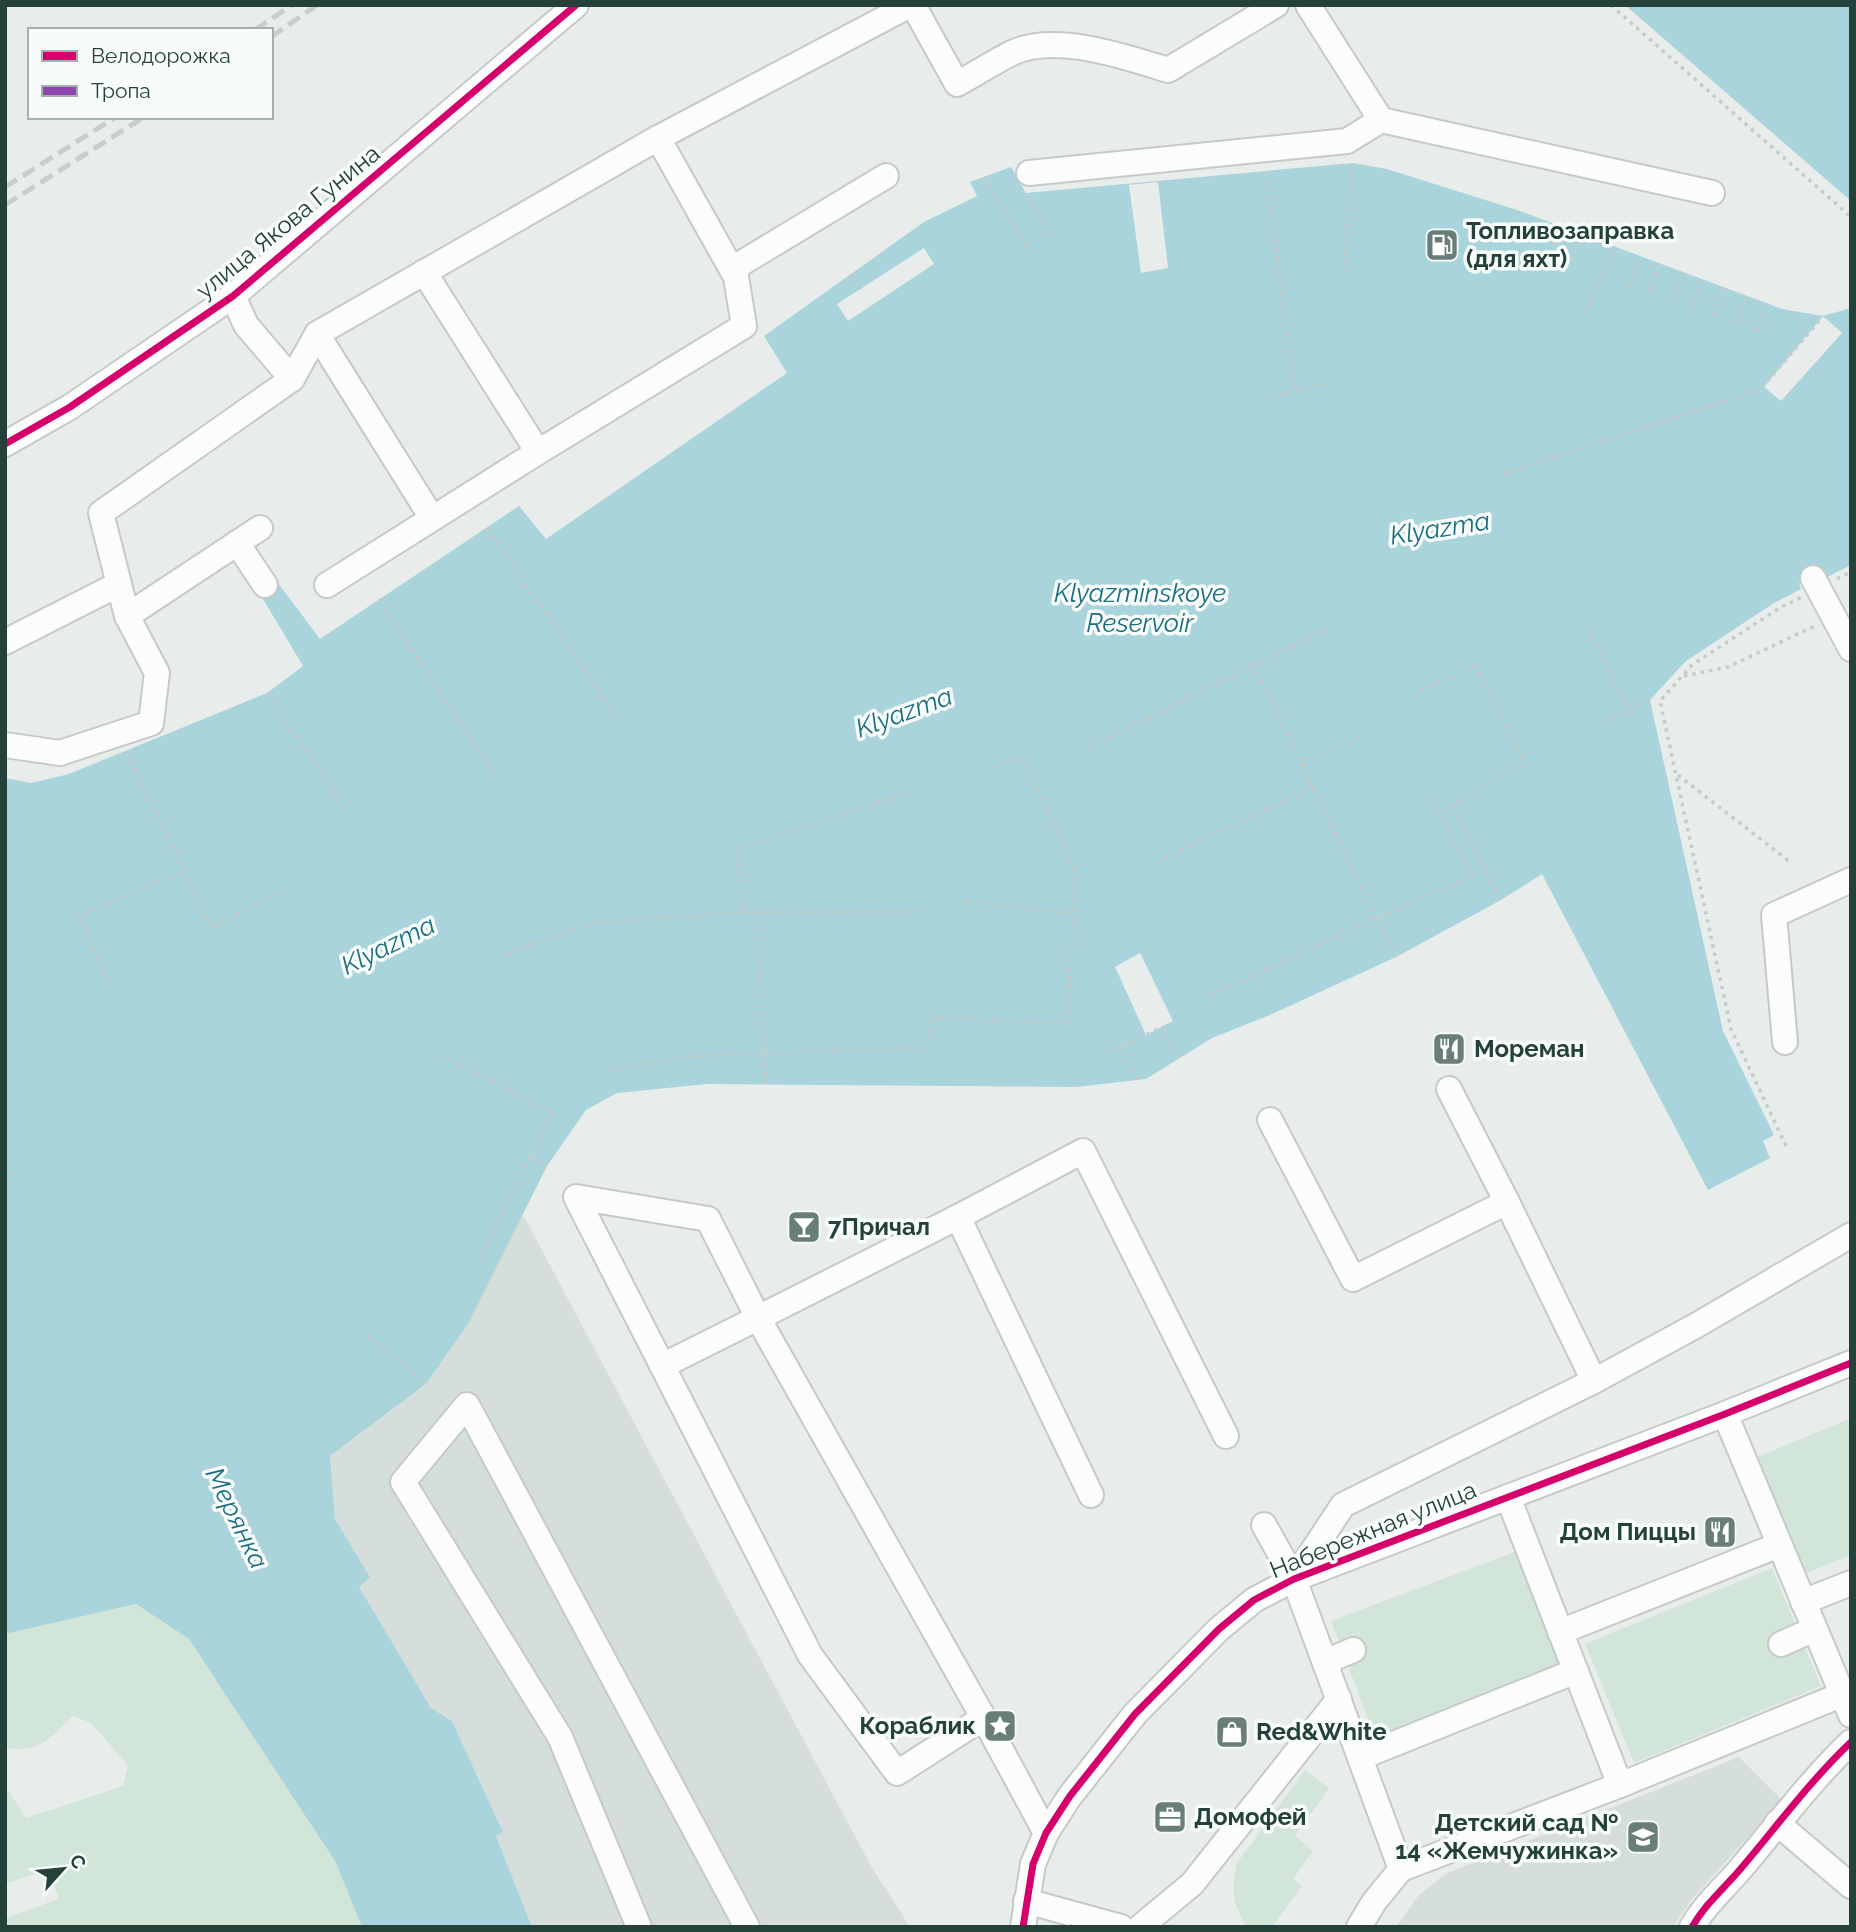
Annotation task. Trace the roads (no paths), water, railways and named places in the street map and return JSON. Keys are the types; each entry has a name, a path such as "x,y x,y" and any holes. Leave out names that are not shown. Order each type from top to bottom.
{"street":[{"name":"улица Якова Гунина","path":"5,444 70,407 233,296 576,5"},
{"path":"5,746 60,753 150,723 157,673 127,616 101,513 292,379 317,334 658,138 911,5 957,84 1017,51 1051,45 1107,51 1168,70 1276,5"},
{"path":"1308,5 1381,120"},
{"path":"1028,183 1347,141 1381,120 1712,193"},
{"path":"327,585 744,326 736,276 658,138"},
{"path":"732,269 886,176"},
{"path":"424,272 538,452"},
{"path":"233,296 246,325 292,379"},
{"path":"317,334 432,518"},
{"path":"127,616 260,528"},
{"path":"237,543 265,585"},
{"path":"1816,583 1851,649"},
{"path":"5,642 118,584"},
{"path":"1785,1042 1774,915 1851,880"},
{"path":"1449,1088 1594,1381"},
{"path":"1270,1120 1353,1279 1507,1202"},
{"path":"662,1366 958,1217 1083,1150 1226,1436"},
{"path":"983,1718 897,1773 810,1655 576,1197 708,1219 758,1318 983,1718 1046,1833"},
{"path":"958,1217 1091,1495"},
{"path":"1294,1579 1343,1505 1594,1381 1697,1325 1851,1235"},
{"name":"Набережная улица","path":"1023,1927 1033,1864 1046,1833 1070,1796 1135,1714 1219,1629 1254,1600 1294,1579 1851,1363"},
{"path":"639,1927 560,1737 403,1482 467,1405 747,1927"},
{"path":"1359,1927 1374,1902 1401,1869 1848,1700 1803,1602 1725,1414"},
{"path":"1508,1497 1620,1785"},
{"path":"1264,1525 1294,1579 1401,1869"},
{"path":"1560,1632 1779,1545"},
{"path":"1803,1602 1851,1583"},
{"path":"1781,1644 1815,1629"},
{"path":"1325,1662 1353,1650"},
{"path":"1361,1758 1576,1671"},
{"path":"1140,1927 1192,1884 1339,1699"},
{"path":"1692,1927 1700,1911 1737,1874 1825,1767 1851,1742"},
{"path":"1777,1823 1851,1886"},
{"path":"1026,1901 1121,1927"}],"water":[{"path":"1625,5 1851,5 1851,201"},
{"name":"Klyazminskoye Reservoir","path":"1353,163 1387,169 1517,210 1782,309 1823,316 1851,308 1851,565 1827,577 1824,571 1799,583 1801,589 1774,603 1686,661 1650,700 1723,1031 1774,1135 1763,1141 1770,1158 1708,1190 1542,874 1501,900 1396,957 1270,1015 1212,1038 1146,1079 1076,1087 707,1084 617,1093 586,1110 547,1166 468,1324 426,1384 330,1456 335,1519 370,1577 359,1587 431,1708 452,1721 503,1832 496,1836 532,1927 362,1927 335,1861 189,1639 136,1604 5,1634 5,778 31,783 69,774 267,693 303,666 260,594 278,583 320,639 519,506 546,539 787,373 764,336 924,222 977,196 970,182 1011,167 1026,193"}],"railway":[{"path":"258,28 292,5"},
{"path":"273,36 317,5"},
{"path":"5,187 113,119"},
{"path":"5,205 141,119"}],"place":[{"name":"Топливозаправка (для яхт)","path":"1442,245"},
{"name":"Мореман","path":"1449,1049"},
{"name":"7Причал","path":"804,1227"},
{"name":"Дом Пиццы","path":"1720,1532"},
{"name":"Кораблик","path":"1000,1726"},
{"name":"Red&White","path":"1232,1732"},
{"name":"Домофей","path":"1170,1817"},
{"name":"Детский сад № 14 «Жемчужинка»","path":"1643,1837"}],"water label":[{"name":"Klyazma","path":"1440,528"},
{"name":"Klyazma","path":"904,712"},
{"name":"Klyazma","path":"388,945"},
{"name":"Мерянка","path":"237,1518"}]}
